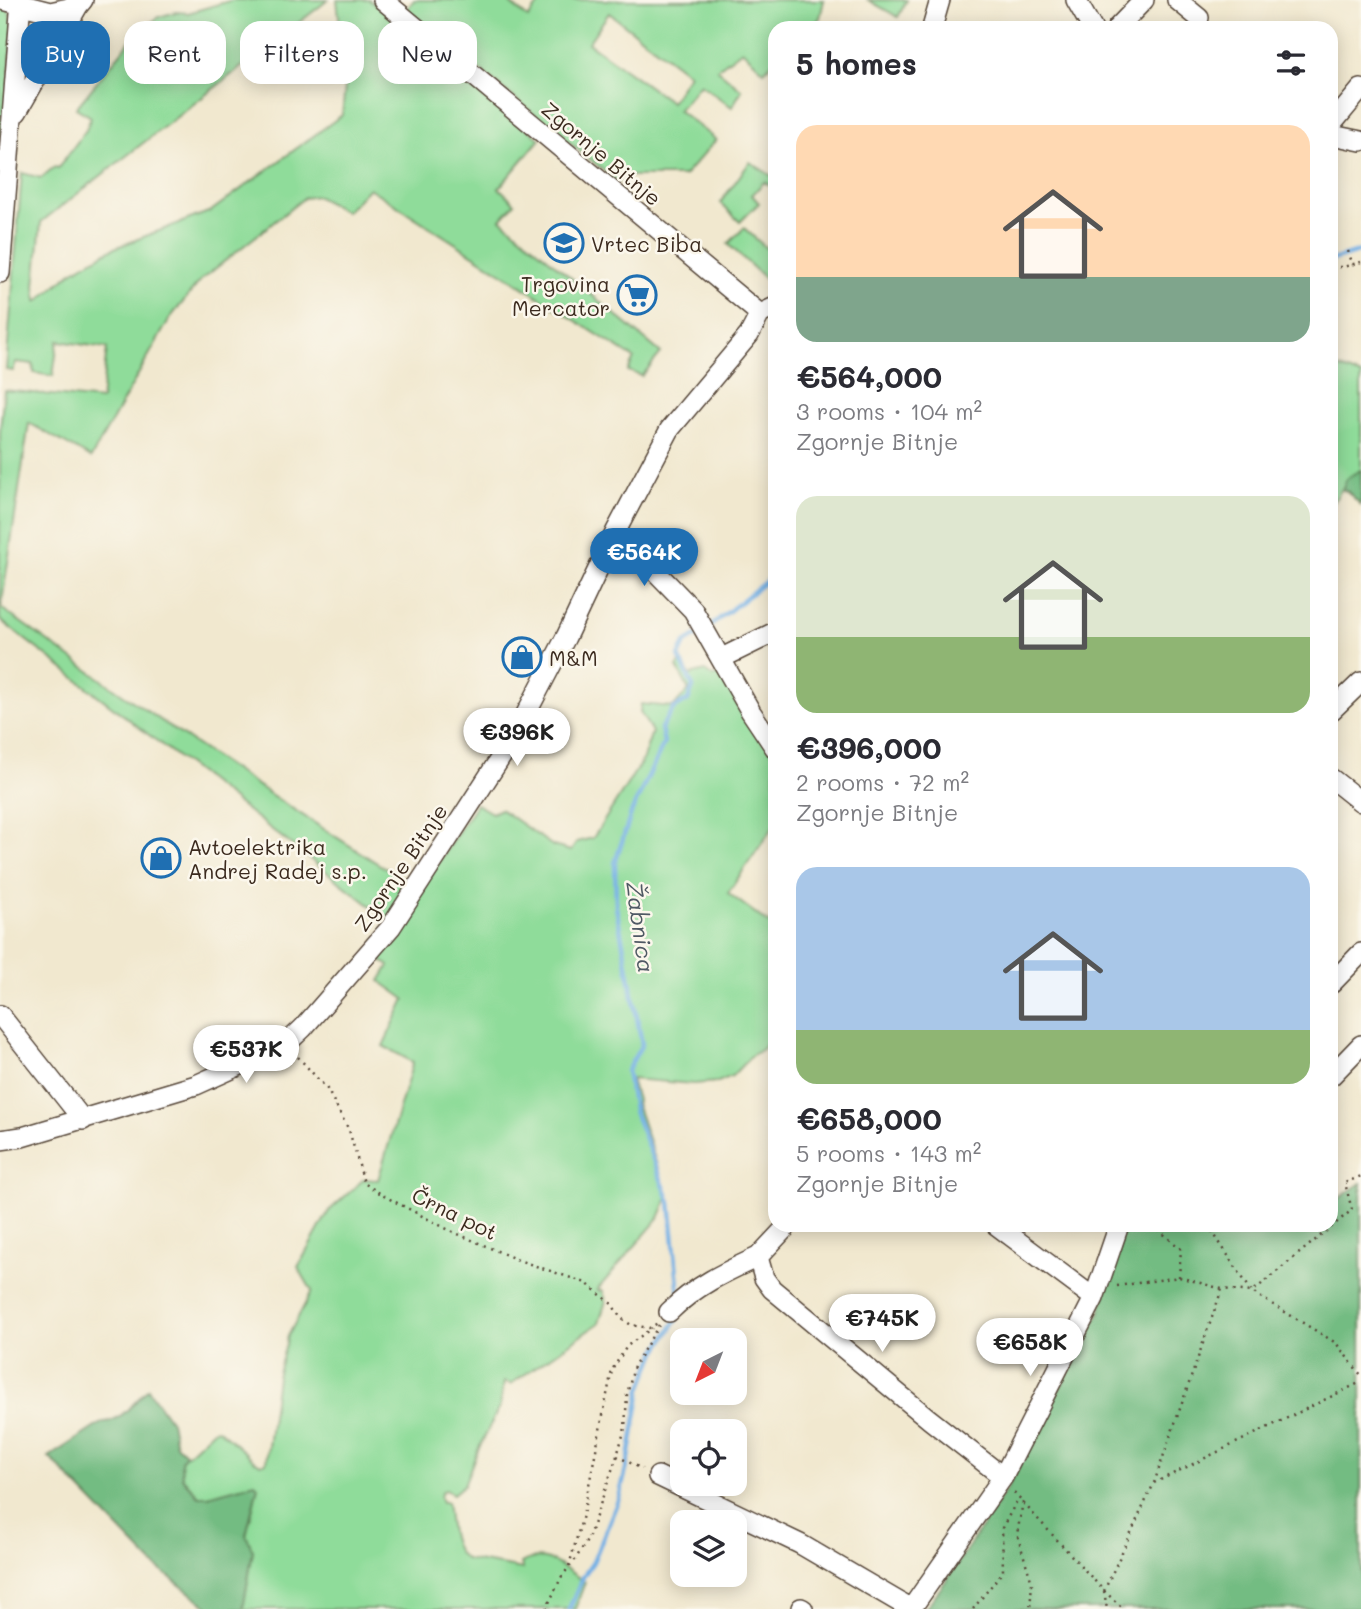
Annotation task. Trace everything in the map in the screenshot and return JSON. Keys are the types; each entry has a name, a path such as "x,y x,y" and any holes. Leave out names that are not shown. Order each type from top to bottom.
{"street":[{"name":"Zgornje Bitnje","path":"285,1045 391,927 513,737 670,429 768,310 383,0"},
{"path":"934,21 940,0"},
{"path":"1076,0 1088,21"},
{"path":"1124,21 1144,0"},
{"path":"1177,0 1199,18"},
{"path":"0,273 12,119 15,2 50,12 81,3"},
{"path":"12,119 81,3"},
{"path":"1338,117 1361,89"},
{"path":"1338,136 1361,141"},
{"path":"616,531 693,610 768,738"},
{"path":"722,658 768,635"},
{"path":"1338,704 1361,682"},
{"path":"1338,784 1361,802"},
{"path":"1338,977 1361,953"},
{"path":"0,1015 83,1120"},
{"path":"0,1140 22,1137 83,1120 196,1085 285,1045"},
{"path":"1338,1069 1361,1045"},
{"path":"665,1317 685,1296 707,1281 758,1257 781,1232"},
{"path":"1006,1232 1095,1293"},
{"path":"658,1476 800,1544 911,1609 1003,1477 1095,1293 1117,1232"},
{"path":"758,1257 764,1278 772,1289 1003,1477"}],"path":[{"path":"1348,251 1353,265"},
{"path":"1338,266 1361,262"},
{"name":"Črna pot","path":"285,1045 327,1089 349,1130 364,1182 384,1196 461,1236 518,1260 586,1283 612,1304 620,1317 631,1325 649,1328 665,1317"},
{"path":"1338,1221 1352,1210 1345,1184 1361,1176"},
{"path":"1161,1232 1181,1249 1179,1277"},
{"path":"1213,1232 1252,1292 1336,1343 1361,1375"},
{"path":"1095,1293 1179,1277 1222,1289 1252,1292 1325,1232"},
{"path":"1107,1609 1104,1591 1154,1483 1222,1289"},
{"path":"547,1609 552,1593 588,1539 625,1428 627,1395 634,1366 665,1317"},
{"path":"568,1569 583,1515 612,1370 627,1346 665,1317"},
{"path":"1154,1483 1361,1382"},
{"path":"617,1456 639,1468"},
{"path":"1003,1477 1018,1499 1124,1609"},
{"path":"973,1609 1003,1571 1002,1528 1018,1499"},
{"path":"1023,1502 1017,1534 1032,1583 1030,1609"}],"green space":[{"path":"233,0 328,0 301,21 240,21 240,68 226,79 226,21 154,21 176,12 188,13"},
{"path":"337,0 369,0 399,21 378,21 378,84 474,84 540,139 499,188 515,203 501,219 661,353 642,376 628,371 634,358 369,188 346,212 316,196 304,198 201,280 170,318 91,458 29,423 1,608 204,750 412,885 389,920 0,620 0,432 4,390 101,400 107,348 58,341 53,376 34,373 33,364 16,362 13,371 6,370 22,173 41,178 54,167 58,168 86,130 91,117 76,108 95,84 110,84 110,66 124,49 124,84 219,84 41,222 35,286 37,302 73,271 112,249 211,211 342,115 345,84 364,84 364,21 339,21"},
{"path":"414,0 506,0 528,18 542,0 824,0 817,21 768,21 768,67 764,71 742,50 717,69 742,90 732,107 700,84 678,110 716,140 684,176 623,176 618,182 477,68 477,21 420,21 406,10","holes":["609,13 689,74 671,102 588,43"]},
{"path":"868,0 907,0 898,17"},
{"path":"0,4 9,11 13,26 0,184"},
{"path":"750,162 768,174 768,185 764,182 752,195 759,203 740,222 720,203"},
{"path":"744,228 768,250 768,281 728,244"},
{"path":"1338,367 1361,376 1361,470 1347,481 1338,494"},
{"path":"1361,470 1361,505 1343,490 1346,480"},
{"path":"681,662 690,675 705,671 713,677 723,670 768,745 768,834 728,893 768,923 768,1041 732,1076 718,1082 694,1084 631,1079 636,1104 668,1197 659,1218 597,1290 603,1291 606,1301 599,1323 511,1384 504,1382 500,1406 464,1485 453,1494 442,1491 440,1497 442,1502 447,1502 453,1541 465,1559 523,1569 521,1563 530,1559 555,1562 585,1582 575,1609 243,1609 253,1551 246,1535 258,1486 255,1483 199,1496 182,1477 181,1460 213,1430 218,1429 255,1461 261,1464 266,1462 277,1377 288,1336 312,1291 298,1267 329,1211 364,1179 378,1180 413,1062 383,1046 405,999 380,981 389,966 377,958 476,804 492,813 500,809 553,846 571,851 577,842 593,838 642,761 652,732 640,712 641,704 673,707 689,690 677,667"},
{"path":"1361,1183 1361,1609 925,1609 1006,1490 1100,1312 1121,1232 1338,1232 1338,1199"},
{"path":"148,1389 171,1422 176,1445 186,1454 181,1460 182,1477 198,1496 208,1496 255,1483 258,1486 246,1535 253,1551 243,1609 211,1609 153,1564 49,1457 103,1422 122,1415"}],"waterway":[{"name":"Žabnica","path":"1338,258 1361,251"},
{"name":"Žabnica","path":"708,628 768,580"},
{"name":"Žabnica","path":"679,1295 670,1202 635,1114 627,1071 642,1044 616,907 615,863 632,811 664,743 661,728 673,709 688,700 693,687 679,656 685,643 701,633"},
{"path":"569,1609 584,1575 593,1562 619,1498 641,1389 656,1352 678,1314"}],"place":[{"name":"Vrtec Biba","path":"564,243"},
{"name":"Trgovina Mercator","path":"637,295"},
{"name":"M&M","path":"522,657"},
{"name":"Avtoelektrika Andrej Radej s.p.","path":"161,858"}]}
